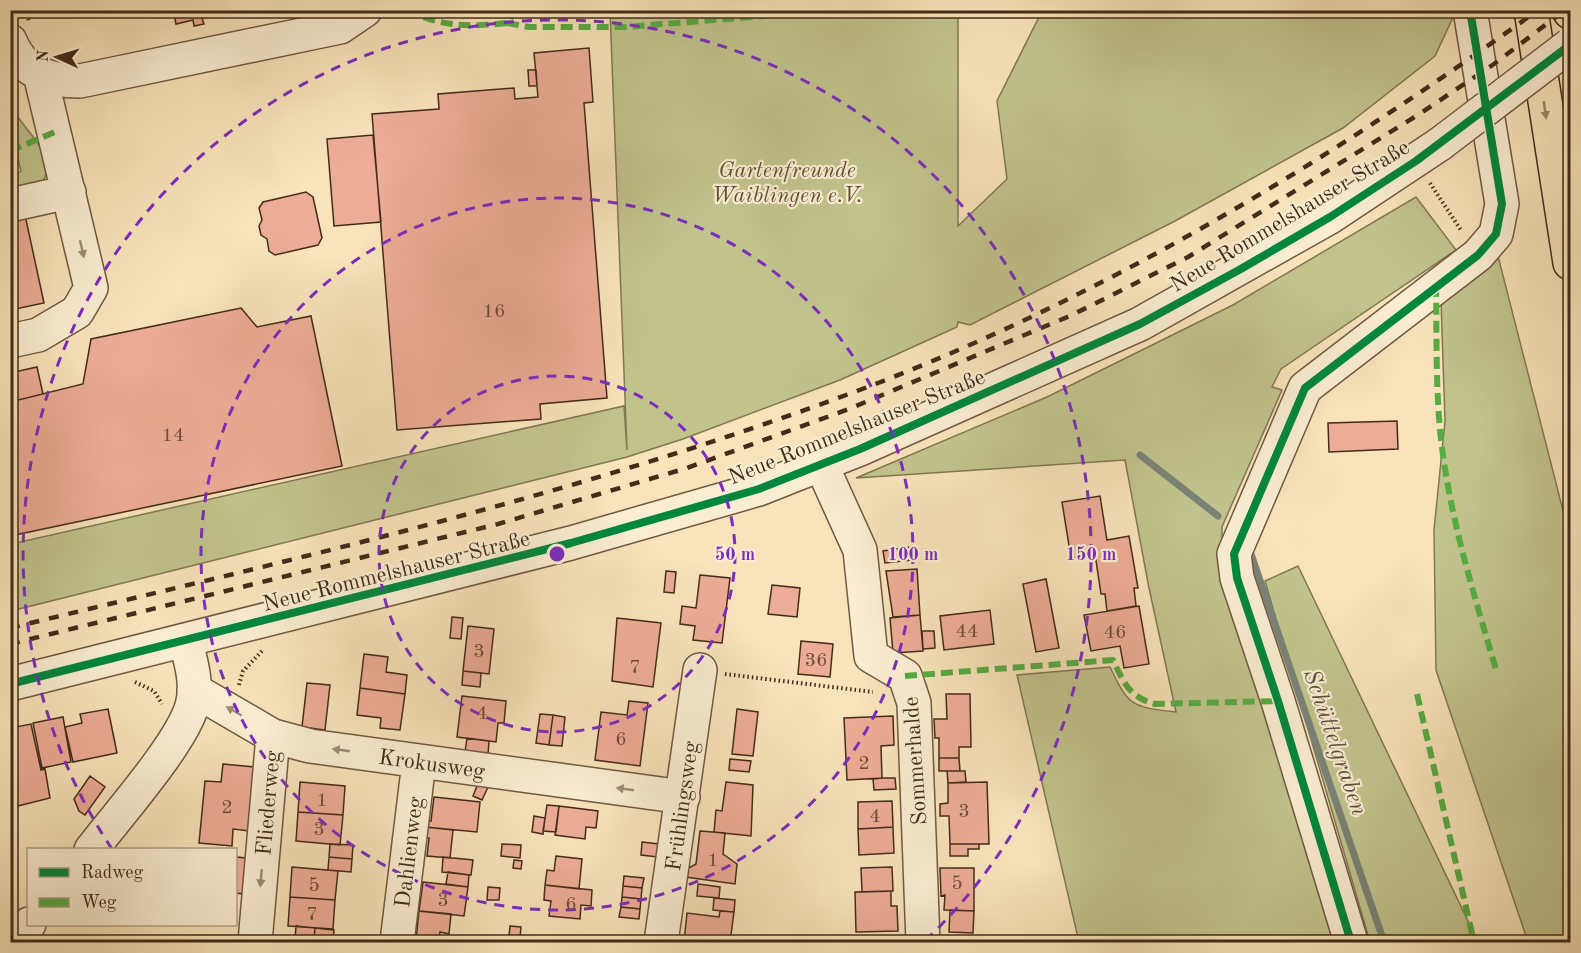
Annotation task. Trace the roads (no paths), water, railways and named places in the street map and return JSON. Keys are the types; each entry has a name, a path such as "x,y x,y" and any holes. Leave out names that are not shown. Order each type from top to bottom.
{"highway":[{"path":"1531,10 1570,263"}],"street":[{"path":"10,41 17,58 40,74 59,81 80,81 340,27 365,10"},
{"path":"1351,942 1281,712 1237,578 1237,544 1305,388 1478,255 1496,234 1502,204 1470,10"},
{"name":"Neue Rommelshauser Straße","path":"10,684 186,642 571,543 759,489 821,464 1140,324 1330,217 1440,144 1570,45"},
{"path":"10,341 38,335 77,312 91,288 40,74"},
{"path":"10,205 69,192"},
{"name":"Sommerhalde","path":"821,464 860,549 871,656 905,676 914,703 923,942"},
{"path":"92,848 178,734 192,707 194,690 186,642"},
{"name":"Frühlingsweg","path":"661,942 683,797 714,673"},
{"name":"Krokusweg","path":"194,690 273,736 310,746 683,797"},
{"name":"Fliederweg","path":"255,942 273,736"},
{"name":"Dahlienweg","path":"397,942 419,762"},
{"path":"13,942 27,926"}],"waterway":[{"path":"1140,455 1218,516"},
{"name":"Schüttelgraben","path":"1251,554 1384,942"}],"railway":[{"path":"10,628 339,548 557,489 772,422 878,383 966,347 1052,307 1220,218 1381,118 1538,10"},
{"path":"10,644 498,524 687,468 849,409 1072,315 1188,257 1421,113 1494,64 1565,10"}],"park label":[{"name":"Gartenfreunde Waiblingen e.V.","path":"787,182"}]}
